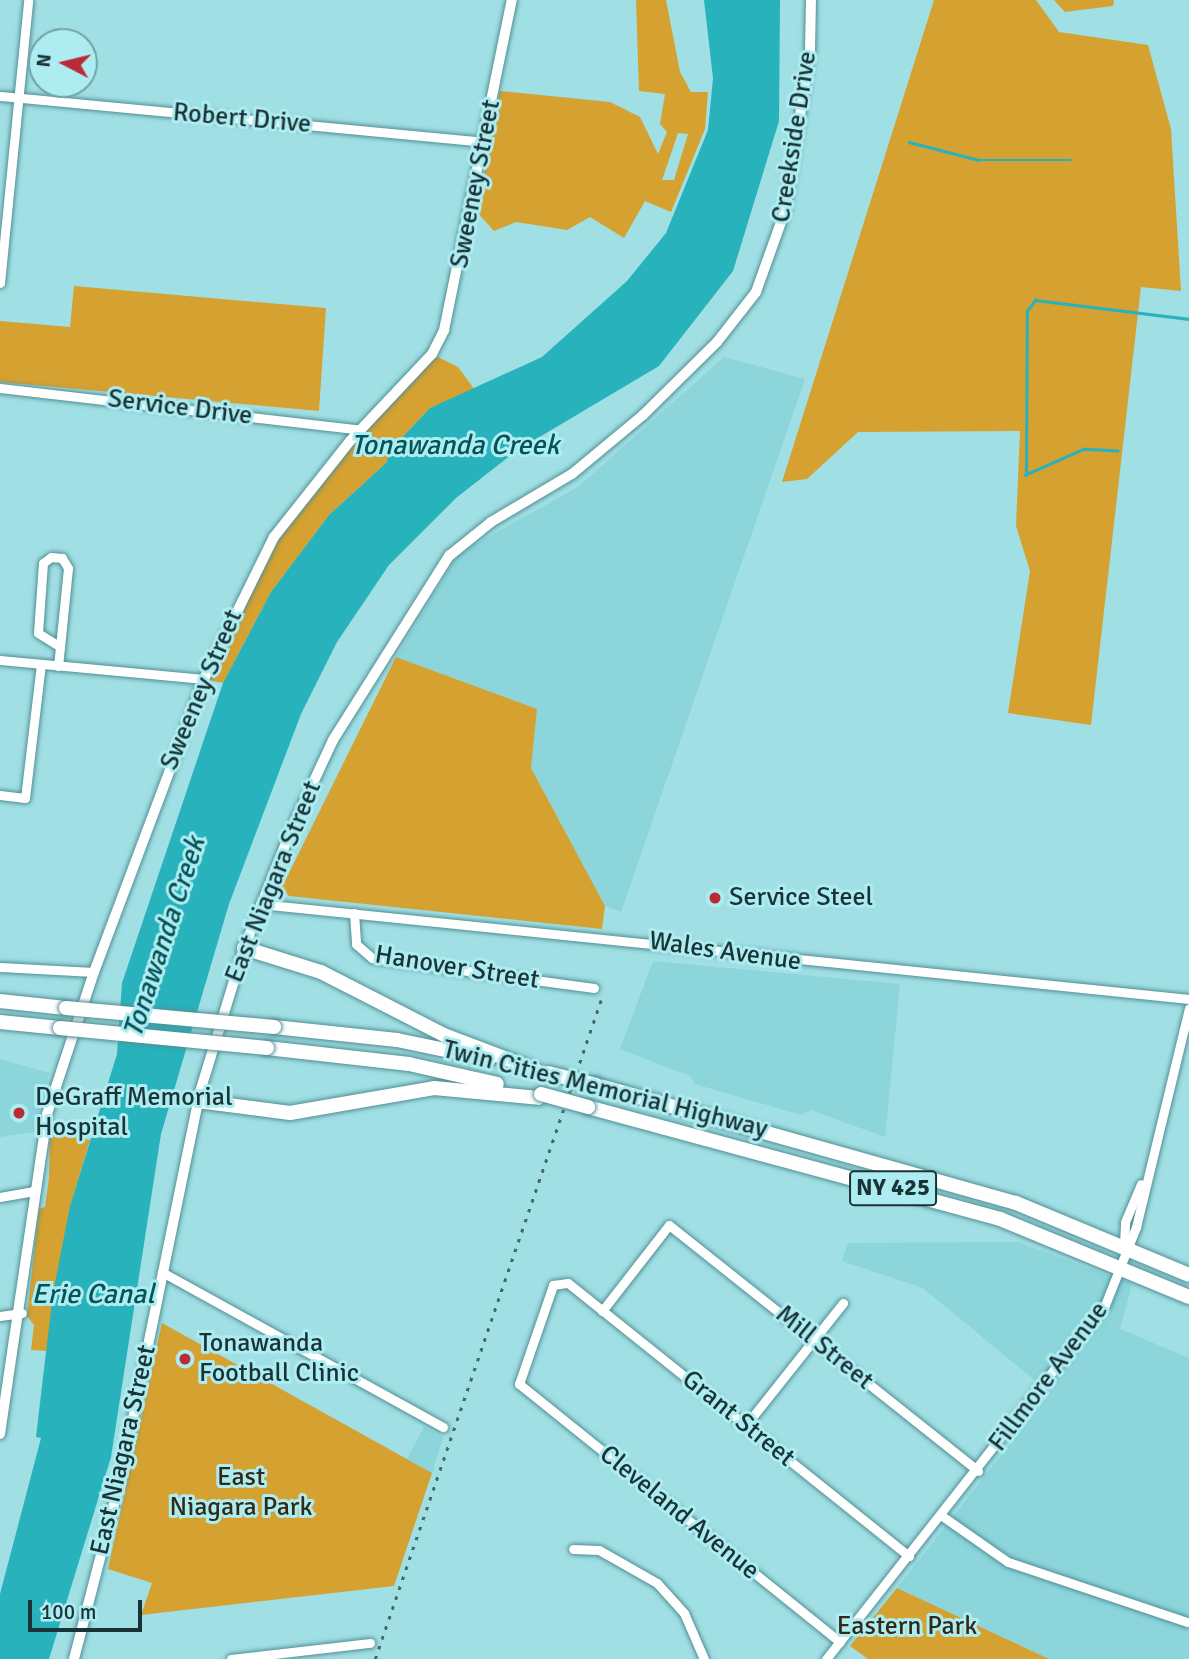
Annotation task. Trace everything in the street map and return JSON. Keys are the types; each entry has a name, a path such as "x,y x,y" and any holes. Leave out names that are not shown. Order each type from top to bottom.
{"main road":[{"path":"244,948 321,972 444,1035 542,1072"},
{"name":"Twin Cities Memorial Highway","path":"0,1001 274,1027 431,1046 596,1085 938,1179 1124,1247 1189,1275"},
{"name":"Twin Cities Memorial Highway","path":"0,1022 267,1048 440,1069 937,1200 1119,1267 1189,1297"},
{"path":"198,1101 290,1113 434,1088 540,1096"}],"street":[{"path":"0,283 28,0"},
{"name":"Sweeney Street","path":"0,1434 22,1313 35,1191 52,1093 94,972 204,679 274,537 361,430 432,354 444,330 512,0"},
{"name":"Creekside Drive","path":"766,271 798,136 811,0"},
{"name":"Robert Drive","path":"0,96 484,142"},
{"name":"East Niagara Street","path":"74,1659 121,1477 198,1101 260,904 332,740 449,556 491,522 572,474 643,415 717,342 766,271"},
{"name":"Service Drive","path":"0,388 361,430"},
{"path":"58,666 60,647 68,568 62,558 51,557 43,563 38,633 60,647"},
{"path":"0,660 204,679"},
{"path":"0,795 25,798 41,664"},
{"name":"Wales Avenue","path":"260,904 1189,999"},
{"name":"Hanover Street","path":"354,913 356,944 372,958 594,988"},
{"path":"0,967 94,972"},
{"name":"Fillmore Avenue","path":"826,1659 978,1471 1105,1305 1124,1247 1125,1222 1144,1180 1189,1008"},
{"path":"0,1196 35,1191"},
{"name":"Mill Street","path":"602,1311 670,1225 978,1471"},
{"path":"162,1272 443,1427"},
{"name":"Grant Street","path":"519,1384 550,1289 568,1283 909,1556"},
{"path":"746,1425 843,1303"},
{"path":"0,1316 22,1313"},
{"name":"Cleveland Avenue","path":"519,1384 840,1642"},
{"path":"942,1516 1008,1562 1187,1622"},
{"path":"573,1549 599,1549 657,1583 684,1613 704,1659"},
{"path":"231,1659 370,1643"}],"shaded area":[{"path":"724,357 805,379 621,912 605,906 531,768 537,709 396,657 459,553 578,487"},
{"path":"653,961 900,984 885,1137 811,1110 801,1115 695,1084 690,1076 620,1049"},
{"name":"DeGraff Memorial Hospital","path":"0,1059 49,1073 34,1132 0,1137"},
{"path":"1018,1242 1132,1284 1120,1329 1189,1358 1189,1659 1049,1659 897,1588 1050,1393 923,1288 842,1261 848,1243"},
{"path":"424,1427 443,1437 432,1473 407,1459"}],"green space":[{"path":"636,0 666,0 680,72 691,92 708,92 705,129 671,212 645,201 624,238 590,217 567,230 516,222 494,231 477,212 500,91 610,102 640,117 658,154 667,132 660,124 665,94 639,91","holes":["678,133 688,134 674,180 662,180"]},
{"path":"934,0 1036,0 1059,32 1148,45 1171,129 1181,291 1141,287 1091,725 1008,713 1030,571 1016,526 1020,431 858,432 807,479 782,482"},
{"path":"1054,0 1114,0 1113,6 1065,12"},
{"path":"74,286 326,308 319,411 0,382 0,321 70,327"},
{"path":"432,354 458,367 475,390 430,408 391,449 386,463 329,515 271,592 223,683 204,679 274,537"},
{"path":"396,657 537,709 531,768 605,906 602,929 289,896 282,887"},
{"path":"50,1132 90,1140 70,1206 48,1351 31,1350 34,1325 27,1316 39,1209 45,1207 49,1177"},
{"name":"East Niagara Park","path":"162,1323 432,1473 394,1586 141,1615 152,1583 108,1569"},
{"name":"Eastern Park","path":"897,1588 1049,1659 868,1659 850,1646"}],"water":[{"path":"704,0 780,0 779,121 733,271 659,366 516,451 456,498 389,565 337,642 301,714 229,904 161,1134 111,1457 49,1659 0,1659 0,1594 41,1438 36,1437 53,1293 70,1206 117,1054 122,983 223,683 271,592 329,515 386,463 391,449 430,408 542,357 627,281 666,233 708,130 713,78"}],"waterway":[{"path":"909,142 979,160 1071,160"},
{"path":"1118,451 1084,449 1026,475 1027,311 1035,300 1189,319"}],"railway":[{"path":"375,1659 601,1000"}],"place":[{"name":"Service Steel","path":"715,898"},
{"name":"DeGraff Memorial Hospital","path":"19,1113"},
{"name":"Tonawanda Football Clinic","path":"185,1359"}],"water label":[{"name":"Tonawanda Creek","path":"455,445"},
{"name":"Tonawanda Creek","path":"164,937"},
{"name":"Erie Canal","path":"93,1294"}]}
